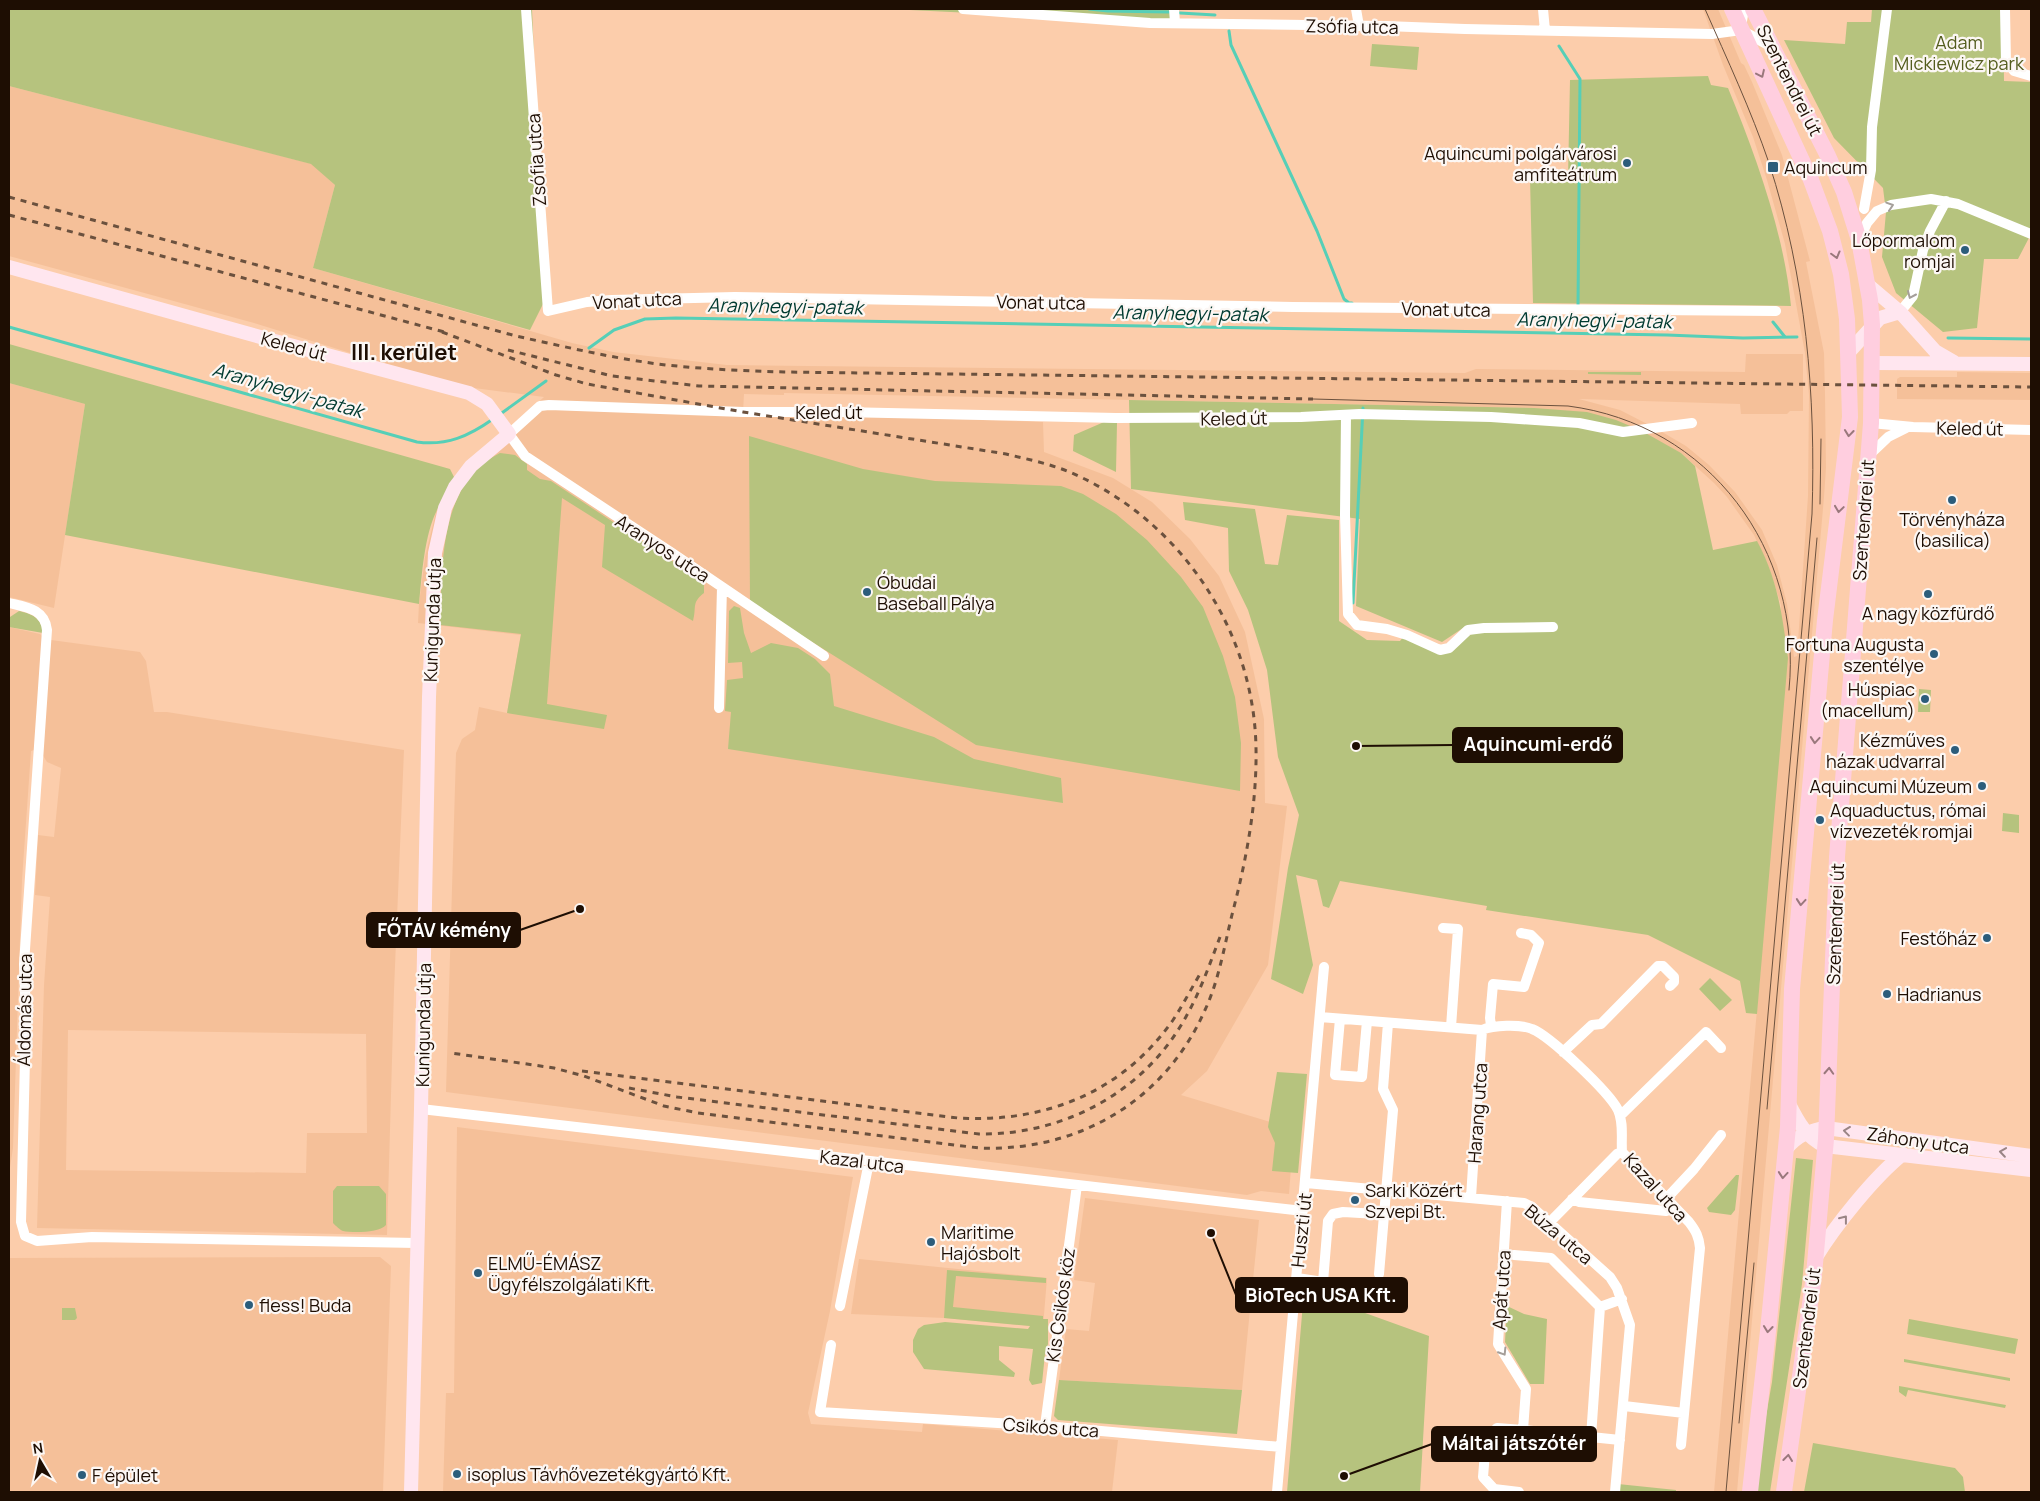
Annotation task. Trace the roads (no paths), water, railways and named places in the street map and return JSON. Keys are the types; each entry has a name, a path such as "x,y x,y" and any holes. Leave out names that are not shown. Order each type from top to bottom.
{"main road":[{"name":"Szentendrei út","path":"1732,9 1811,180 1827,223 1843,284 1849,352 1850,417 1825,620 1792,988 1786,1149 1750,1492"},
{"name":"Szentendrei út","path":"1754,9 1828,156 1844,192 1859,240 1872,325 1871,424 1837,857 1825,1146 1815,1258 1784,1492"}],"street":[{"name":"Zsófia utca","path":"526,9 548,311"},
{"name":"Zsófia utca","path":"963,9 1150,23 1712,34 1741,30"},
{"path":"1174,9 1175,23"},
{"path":"1356,9 1359,26"},
{"path":"1543,9 1544,31"},
{"path":"1744,9 1741,30 1772,47"},
{"path":"1864,209 1871,170 1872,127 1887,9"},
{"path":"2005,9 2006,62 2014,70 2031,76"},
{"path":"1859,240 1877,211 1891,205 1931,199 1958,204 2031,234"},
{"path":"1849,352 1872,325 1888,314 1900,312 1913,296 1923,250 1930,231 1946,201"},
{"name":"Keled út","path":"9,267 474,394 488,406 506,429 540,406 549,405 743,412 841,412 1182,419 1364,414 1532,419 1579,423 1623,432 1692,423"},
{"path":"1867,284 1900,312 1935,351 1957,364"},
{"name":"Vonat utca","path":"548,311 600,301 734,297 1310,307 1776,311"},
{"path":"1923,363 1926,356 1927,341"},
{"path":"1872,363 2031,364"},
{"path":"1346,415 1345,515 1348,614 1358,625 1387,629 1407,635 1440,650 1449,648 1468,630 1553,627"},
{"name":"Keled út","path":"1871,424 1910,427 2031,430"},
{"name":"Keled út","path":"1868,456 1888,436 1898,430 1910,427"},
{"name":"Aranyos utca","path":"506,429 525,456 824,656"},
{"name":"Kunigunda útja","path":"411,1492 430,652 436,548 445,508 459,481 506,429"},
{"path":"719,708 722,587"},
{"name":"Áldomás utca","path":"9,603 30,607 40,613 47,630 24,964 26,1018 22,1231 30,1239 37,1241 92,1237 417,1243"},
{"path":"1443,928 1458,928 1451,1028"},
{"name":"Harang utca","path":"1472,1197 1492,984 1524,987 1539,943 1531,935 1521,933"},
{"path":"1563,1052 1592,1026 1601,1024 1658,966 1663,966 1674,977 1674,982 1670,986"},
{"name":"Huszti út","path":"1277,1492 1324,967"},
{"name":"Kazal utca","path":"1320,1018 1451,1028 1532,1029 1563,1052 1610,1098 1620,1116 1622,1152 1696,1232 1700,1248 1681,1445"},
{"path":"1340,1019 1335,1075 1362,1077 1367,1021"},
{"path":"1379,1274 1393,1110 1383,1089 1388,1023"},
{"path":"1620,1116 1706,1032 1721,1048"},
{"name":"Záhony utca","path":"1789,1104 1806,1134 1825,1146 2030,1169"},
{"name":"Kazal utca","path":"421,1109 1303,1211"},
{"name":"Záhony utca","path":"1786,1149 1795,1139 1813,1130 1826,1128 2031,1156"},
{"path":"1666,1199 1694,1169 1720,1135"},
{"path":"1549,1223 1617,1154 1622,1152"},
{"name":"Záhony utca","path":"1815,1258 1853,1207 1888,1167 1903,1154"},
{"path":"840,1306 869,1162"},
{"name":"Búza utca","path":"1306,1183 1520,1202 1528,1205 1610,1277 1622,1299 1630,1331 1615,1492"},
{"name":"Kis Csikós köz","path":"1045,1426 1077,1185"},
{"path":"1572,1199 1579,1202 1656,1210 1674,1208"},
{"name":"Apát utca","path":"1507,1201 1498,1344 1526,1389 1523,1430"},
{"path":"1297,1278 1323,1282 1328,1221 1333,1214 1344,1212 1378,1214 1384,1209"},
{"path":"1514,1255 1551,1258 1600,1307 1591,1437"},
{"path":"1600,1307 1622,1299"},
{"name":"Csikós utca","path":"831,1346 820,1412 1045,1426 1281,1447"},
{"path":"1624,1406 1684,1413"},
{"path":"1519,1492 1494,1489 1483,1477 1486,1440 1497,1428 1620,1440"}],"waterway":[{"path":"1089,9 1169,12"},
{"path":"1180,13 1215,15"},
{"path":"1229,31 1231,45 1317,231 1344,299 1352,303"},
{"path":"1559,46 1580,79 1578,307"},
{"name":"Aranyhegyi-patak","path":"589,348 614,330 645,319 676,318 1667,335 1743,338 1797,337"},
{"path":"1773,322 1785,337"},
{"name":"Aranyhegyi-patak","path":"9,327 417,442 448,441 466,435 493,419"},
{"name":"Aranyhegyi-patak","path":"1948,338 2031,339"},
{"name":"Aranyhegyi-patak","path":"499,415 546,381"},
{"path":"1353,603 1363,408"}],"tram line":[{"path":"1705,9 1762,143 1782,206 1792,249 1806,337 1810,381 1813,469 1812,514 1726,1492"},
{"path":"1313,399 1568,406 1619,418 1664,438 1704,467 1737,502 1762,543 1780,589 1789,638 1789,690"},
{"path":"1820,504 1821,439"},
{"path":"1767,1109 1817,538"},
{"path":"1739,1423 1754,1263"}],"railway":[{"path":"9,197 516,336 610,356 681,366 784,372 2031,387"},
{"path":"9,215 448,333"},
{"path":"442,332 556,375 587,384 743,412 1006,454 1059,468 1107,491 1143,517 1175,547 1202,582 1225,620 1241,661 1252,704 1256,748 1255,788 1247,849 1218,972 1205,1010 1188,1042 1167,1071 1142,1095 1114,1115 1083,1130 1050,1141 1015,1147 979,1148 698,1113 664,1106 584,1076 554,1068 451,1053"},
{"path":"508,350 612,376 699,386 1313,399"},
{"path":"629,1088 677,1097 979,1134 1010,1132 1040,1127 1069,1118 1096,1105 1122,1089 1145,1070 1166,1048 1189,1012 1208,970 1220,937"},
{"path":"582,1071 958,1118 990,1118 1021,1115 1079,1098 1105,1084 1130,1067 1153,1045 1173,1020 1200,974"}],"place":[{"name":"Aquincumi polgárvárosi amfiteátrum","path":"1627,163"},
{"name":"Aquincum","path":"1773,167"},
{"name":"Lőpormalom romjai","path":"1965,250"},
{"name":"Törvényháza (basilica)","path":"1952,500"},
{"name":"Óbudai Baseball Pálya","path":"867,592"},
{"name":"A nagy közfürdő","path":"1928,594"},
{"name":"Fortuna Augusta szentélye","path":"1934,654"},
{"name":"Húspiac (macellum)","path":"1925,699"},
{"name":"Aquincumi-erdő","path":"1356,746"},
{"name":"Kézműves házak udvarral","path":"1955,750"},
{"name":"Aquincumi Múzeum","path":"1982,786"},
{"name":"Aquaductus, római vízvezeték romjai","path":"1820,820"},
{"name":"FŐTÁV kémény","path":"580,909"},
{"name":"Festőház","path":"1987,938"},
{"name":"Hadrianus","path":"1887,994"},
{"name":"Sarki Közért Szvepi Bt.","path":"1355,1200"},
{"name":"BioTech USA Kft.","path":"1211,1233"},
{"name":"Maritime Hajósbolt","path":"931,1242"},
{"name":"ELMŰ-ÉMÁSZ Ügyfélszolgálati Kft.","path":"478,1273"},
{"name":"fless! Buda","path":"249,1305"},
{"name":"isoplus Távhővezetékgyártó Kft.","path":"457,1474"},
{"name":"F épület","path":"82,1475"},
{"name":"Máltai játszótér","path":"1344,1476"}],"district":[{"name":"III. kerület","path":"404,352"}],"park label":[{"name":"Adam Mickiewicz park","path":"1959,52"}]}
